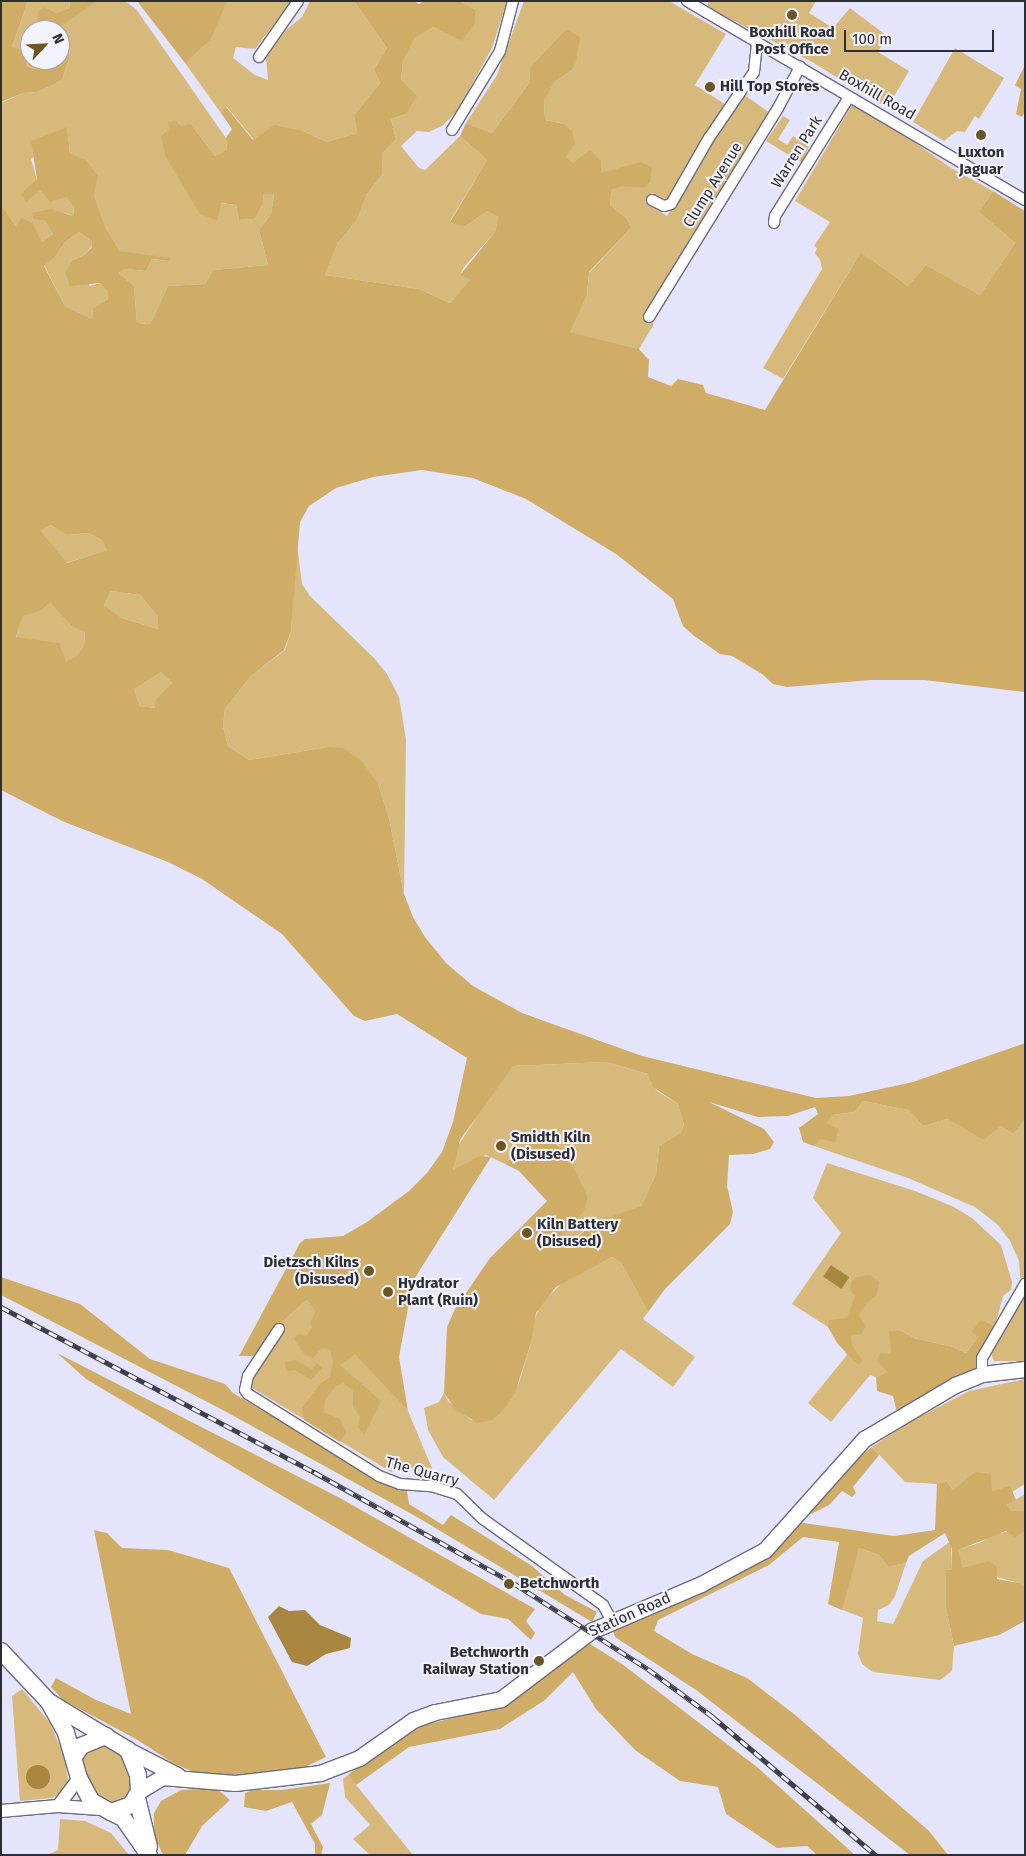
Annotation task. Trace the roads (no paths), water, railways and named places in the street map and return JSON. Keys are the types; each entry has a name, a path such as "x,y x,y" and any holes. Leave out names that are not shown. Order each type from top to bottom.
{"main road":[{"name":"Station Road","path":"138,1795 162,1778 182,1777 235,1783 320,1773 359,1758 413,1720 435,1712 501,1699 523,1685 578,1639 612,1620 701,1584 765,1550 864,1439 955,1385 982,1374 1025,1369"},
{"path":"1,1651 49,1702 79,1723 106,1736 128,1750 138,1775 138,1795 150,1855"},
{"path":"49,1702 66,1733 74,1757 78,1778 91,1801 123,1818 150,1855"},
{"path":"74,1757 81,1746 106,1736"},
{"name":"Station Road","path":"128,1750 182,1777"},
{"path":"106,1810 131,1805 138,1795"}],"street":[{"path":"259,56 298,1"},
{"path":"452,130 500,51 513,1"},
{"name":"Boxhill Road","path":"687,1 1025,200"},
{"path":"652,200 664,206 671,204 709,138 754,72 757,43"},
{"name":"Clump Avenue","path":"649,317 778,108 800,67"},
{"name":"Warren Park","path":"774,223 775,216 848,97"},
{"path":"982,1374 982,1358 1025,1284"},
{"name":"The Quarry","path":"280,1329 248,1376 245,1390 248,1394 379,1476 400,1484 431,1486 457,1494 483,1519 603,1605 612,1620"},
{"path":"58,1806 78,1778"},
{"path":"1,1810 58,1806 106,1810"}],"railway":[{"path":"1,1307 314,1472 512,1582 648,1669 713,1717 876,1855"}],"place":[{"name":"Boxhill Road Post Office","path":"792,15"},
{"name":"Hill Top Stores","path":"710,87"},
{"name":"Luxton Jaguar","path":"981,135"},
{"name":"Smidth Kiln (Disused)","path":"501,1146"},
{"name":"Kiln Battery (Disused)","path":"527,1233"},
{"name":"Dietzsch Kilns (Disused)","path":"369,1271"},
{"name":"Hydrator Plant (Ruin)","path":"388,1292"},
{"name":"Betchworth","path":"509,1584"},
{"name":"Betchworth Railway Station","path":"539,1661"}]}
